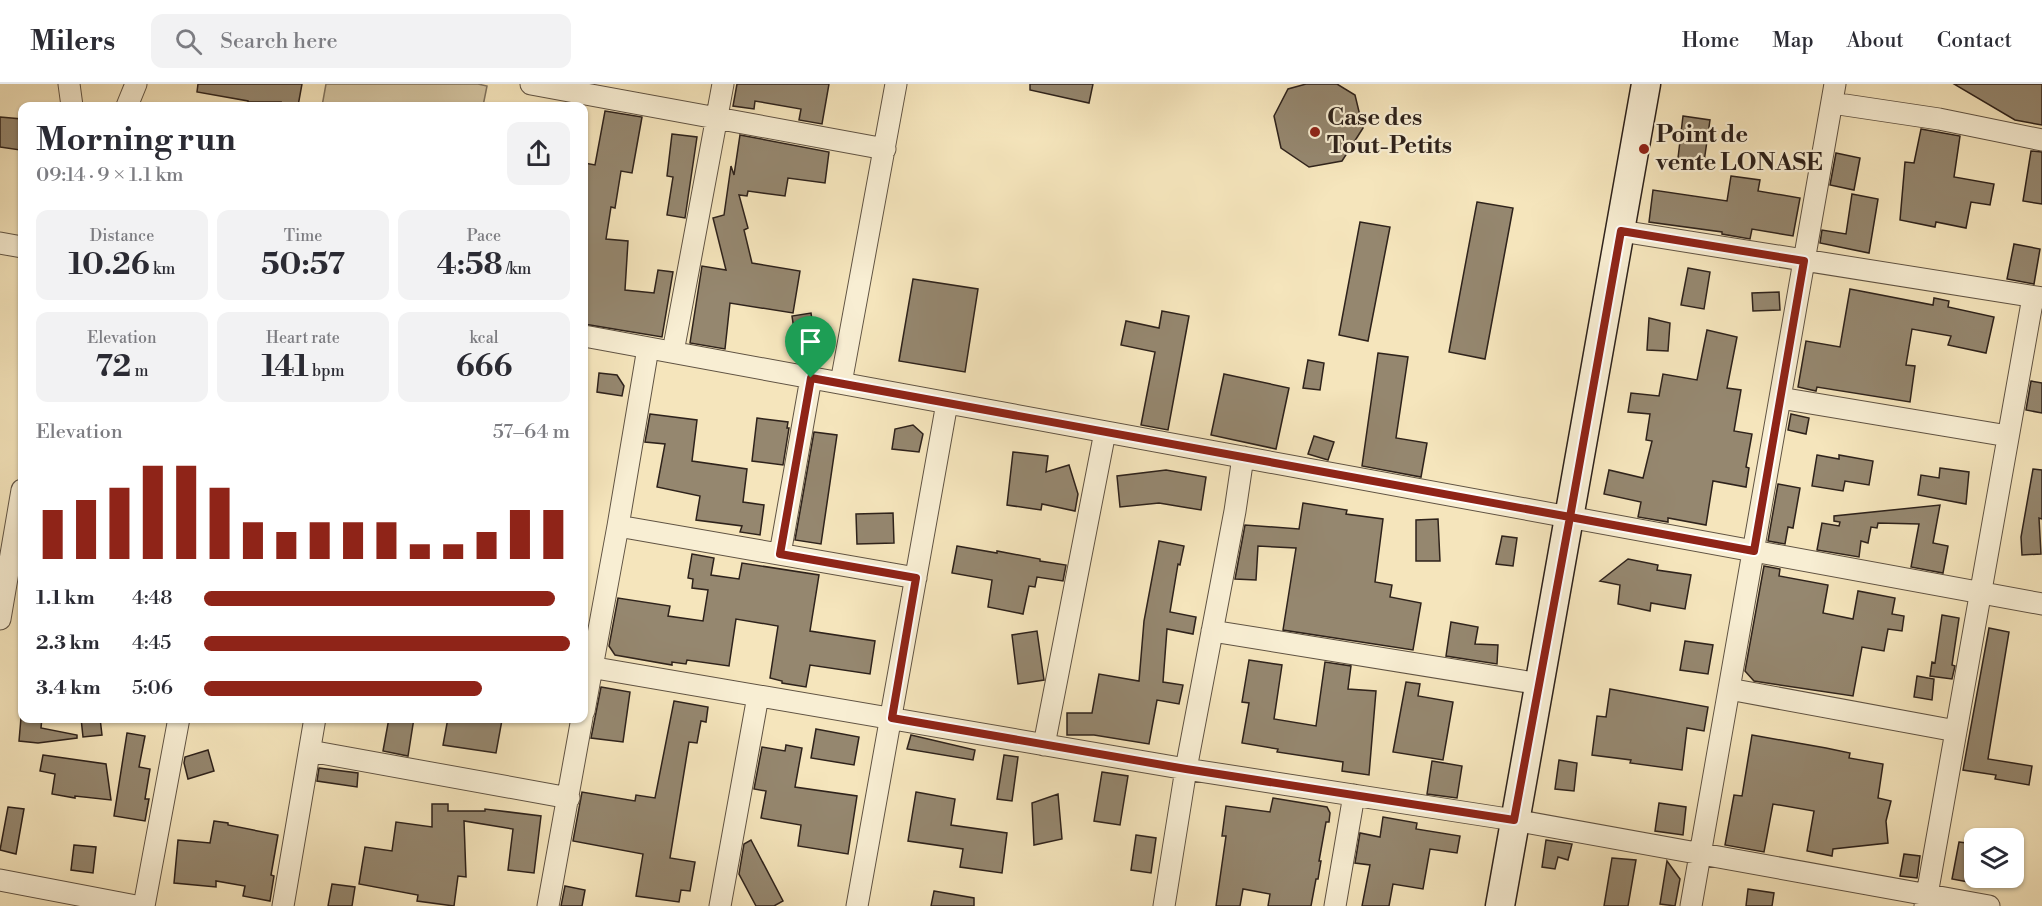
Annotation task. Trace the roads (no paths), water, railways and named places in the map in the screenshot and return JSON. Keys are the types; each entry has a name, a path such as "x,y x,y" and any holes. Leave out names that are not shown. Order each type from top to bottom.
{"main road":[{"path":"1500,906 1646,84"}],"street":[{"path":"69,84 71,102"},
{"path":"129,102 136,84"},
{"path":"531,84 559,98 717,118 885,149"},
{"path":"673,352 723,84"},
{"path":"841,383 896,84"},
{"path":"1691,906 1834,94 2042,140"},
{"path":"1621,231 2038,298 2008,436 1926,901"},
{"path":"0,243 18,246"},
{"path":"588,337 2042,604"},
{"path":"588,661 618,526 648,348"},
{"path":"780,554 811,378"},
{"path":"1780,398 2008,436"},
{"path":"857,906 947,403"},
{"path":"1044,745 1105,432"},
{"path":"1164,906 1186,769 1233,522 1243,457"},
{"path":"0,619 18,516"},
{"path":"618,526 916,578"},
{"path":"1212,631 1540,684"},
{"path":"588,666 1186,769 1514,820 1700,854 1926,901 1989,906"},
{"path":"1729,689 1956,731"},
{"path":"720,906 758,696"},
{"path":"144,906 178,723"},
{"path":"284,906 314,723"},
{"path":"548,906 581,723"},
{"path":"310,751 569,798"},
{"path":"1335,906 1354,795"},
{"path":"0,880 136,906"}],"place":[{"name":"Case des Tout-Petits","path":"1315,132"},
{"name":"Point de vente LONASE","path":"1644,149"}]}
